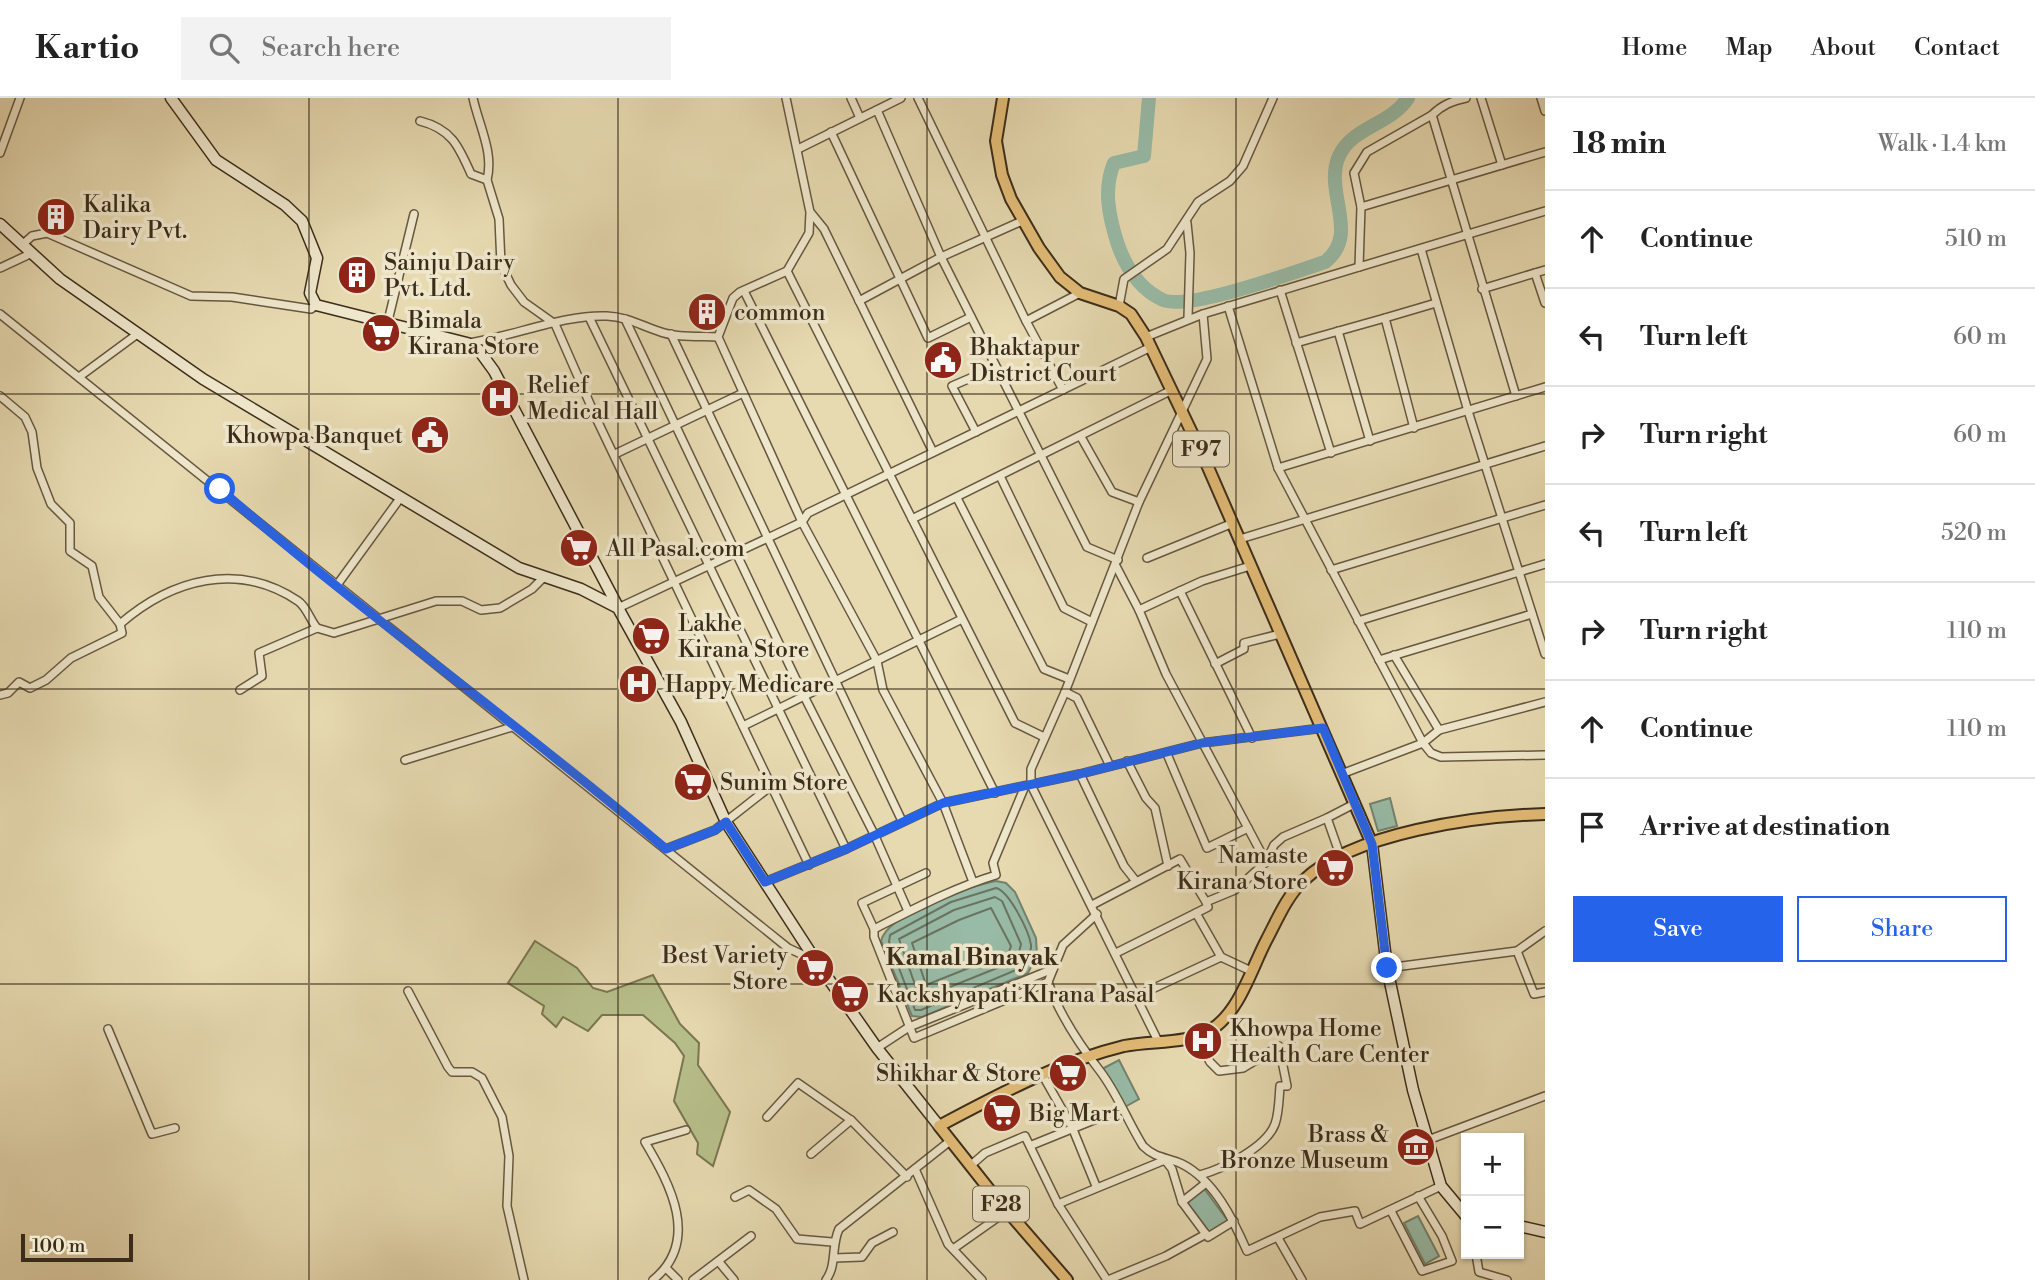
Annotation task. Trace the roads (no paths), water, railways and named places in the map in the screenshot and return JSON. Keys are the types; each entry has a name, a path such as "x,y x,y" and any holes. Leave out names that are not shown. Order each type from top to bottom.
{"main road":[{"path":"170,98 216,160 285,205 302,220 317,258 310,293 316,305 467,343 478,349 494,371 618,608"},
{"name":"F97","path":"1003,98 996,141 998,156 1007,187 1022,221 1060,277 1080,293 1119,306 1131,314 1148,342 1182,409 1233,523 1372,844"},
{"path":"0,224 30,254 136,335 203,379 492,554 542,579 581,589 618,608"},
{"name":"F28","path":"618,608 681,722 726,822 816,961 877,1048 970,1166 1067,1280"},
{"path":"939,1126 1042,1074 1125,1046 1196,1036 1224,1019 1293,893 1310,874 1340,855 1372,844 1472,820 1545,814"},
{"path":"1372,844 1387,968 1413,1090 1441,1186 1461,1210"},
{"path":"1524,1227 1545,1232"}],"street":[{"path":"0,153 20,98"},
{"path":"473,98 484,129 490,167 487,180 499,219 501,264 511,285 524,302 555,324 809,865"},
{"path":"786,98 810,212 809,233 787,271 744,291 729,306 718,337 802,522 877,661 883,690 943,803 973,882"},
{"path":"851,98 860,118"},
{"path":"798,149 901,98"},
{"path":"918,98 1026,321 1063,390"},
{"path":"1188,315 1190,253 1187,223 1190,211 1198,202 1230,181 1243,166 1273,98"},
{"path":"1359,267 1360,207 1354,173 1359,162 1377,146 1432,116 1453,100 1466,98"},
{"path":"1480,98 1502,165"},
{"path":"1541,98 1545,111"},
{"path":"877,110 941,257 1087,547 1117,563 1166,674 1266,862"},
{"path":"1432,116 1516,396"},
{"path":"420,121 456,140 471,174 487,180"},
{"path":"831,132 928,338 971,317"},
{"path":"1360,207 1545,152"},
{"path":"618,608 738,554 802,522 808,513 1063,390 1148,342 1188,315 1203,314 1545,211"},
{"path":"810,212 824,229 933,453"},
{"path":"387,325 414,214"},
{"path":"859,301 941,257 1022,221"},
{"path":"1119,306 1124,279 1167,249 1187,223"},
{"path":"22,245 32,236 47,233 191,296 232,297 310,309 316,305"},
{"path":"1421,249 1468,411 1545,654"},
{"path":"0,268 30,254"},
{"path":"1482,289 1545,270"},
{"path":"787,271 1015,723 1044,737"},
{"path":"1535,273 1545,303"},
{"path":"1280,290 1331,453"},
{"path":"744,291 995,793"},
{"path":"1026,321 1080,293"},
{"path":"1296,343 1436,303"},
{"path":"1228,306 1278,468 1423,743 1431,753 1441,757 1545,755"},
{"path":"0,314 788,948 816,961"},
{"path":"874,929 973,882 996,875 993,863 1028,785 1031,769 1065,692 1139,502 1207,359 1203,314"},
{"path":"589,317 846,849"},
{"path":"467,343 589,317 625,319 671,334 718,337"},
{"path":"1385,318 1414,428"},
{"path":"625,319 804,696 874,834 908,911"},
{"path":"1338,331 1370,441"},
{"path":"671,334 902,821"},
{"path":"79,377 136,335"},
{"path":"976,432 952,386 996,367"},
{"path":"1278,468 1545,387"},
{"path":"912,519 1172,390"},
{"path":"615,454 743,393"},
{"path":"0,396 25,417 32,432 37,468 51,504 70,523 70,551 92,566 99,597 120,624 122,633 71,658 46,680 30,688 19,682 8,693 0,695"},
{"path":"1081,437 1112,492 1139,502"},
{"path":"1240,540 1545,446"},
{"path":"1000,476 1064,608 1092,622"},
{"path":"337,585 401,497"},
{"path":"957,498 1044,669 1069,679"},
{"path":"1331,570 1545,505"},
{"path":"1147,558 1233,523"},
{"path":"1357,621 1545,564"},
{"path":"1139,610 1202,581 1250,566"},
{"path":"120,624 164,593 181,586 239,578 256,580 297,600 317,628 334,633 417,604 449,599 481,610 500,608 532,589 542,579"},
{"path":"1180,591 1252,738"},
{"path":"1380,660 1532,614"},
{"path":"743,726 962,619"},
{"path":"240,690 262,676 259,653 317,628"},
{"path":"1215,664 1244,649 1244,643 1280,634"},
{"path":"1394,655 1438,730"},
{"path":"1065,692 1077,698 1110,766"},
{"path":"1343,774 1423,743 1438,730 1545,702"},
{"path":"405,760 512,727"},
{"path":"765,882 846,849 943,803 1167,754 1202,743 1323,728"},
{"path":"1167,754 1207,848 1248,828"},
{"path":"1127,761 1146,798 1156,808 1168,866"},
{"path":"1080,774 1124,866 1135,880"},
{"path":"1028,785 1097,914 1158,1041"},
{"path":"666,849 715,830 771,786"},
{"path":"1206,902 1235,890 1266,862 1274,845 1283,837 1356,803"},
{"path":"1327,818 1340,855"},
{"path":"1092,905 1135,880 1180,859 1206,902 1208,906 1196,913 1116,953"},
{"path":"926,873 862,903 914,1038 1048,982 1063,945 1097,914"},
{"path":"1196,913 1221,957 1251,971"},
{"path":"1387,968 1517,951 1545,931"},
{"path":"1517,951 1534,995 1545,992"},
{"path":"1137,996 1221,957"},
{"path":"877,1048 909,1027 1053,969"},
{"path":"1048,982 1087,1058 1100,1071 1143,1146 1152,1154 1180,1163 1200,1175 1234,1221 1247,1251 1320,1217 1355,1211 1360,1224 1441,1186"},
{"path":"408,991 448,1068 452,1072 472,1072 482,1077 502,1117 509,1156 507,1206 524,1280"},
{"path":"108,1029 152,1134 175,1128"},
{"path":"1196,1036 1210,1062 1219,1071 1243,1068 1279,1046 1287,1086 1280,1086 1275,1125 1269,1133 1236,1162 1200,1175"},
{"path":"1042,1074 1072,1127 1096,1186"},
{"path":"766,1117 798,1083 851,1121 907,1177"},
{"path":"1428,1140 1545,1096"},
{"path":"1032,1145 1121,1109"},
{"path":"811,1154 851,1121"},
{"path":"653,1280 667,1269 677,1230 677,1206 670,1186 645,1142 686,1130"},
{"path":"970,1166 985,1153 1025,1136 1032,1145 1058,1204 1108,1280 1166,1256 1206,1234"},
{"path":"826,1280 834,1258 832,1242 839,1229 950,1140"},
{"path":"1058,1204 1096,1186 1165,1160"},
{"path":"1165,1160 1172,1169 1182,1202 1208,1237 1234,1221"},
{"path":"915,1169 930,1207 953,1249 982,1280"},
{"path":"1182,1202 1206,1183"},
{"path":"735,1197 749,1190 776,1209 797,1239 832,1242"},
{"path":"1391,1211 1422,1271 1452,1261 1418,1196"},
{"path":"953,1249 1007,1211"},
{"path":"834,1258 862,1257 872,1243 893,1232"},
{"path":"693,1280 751,1236"},
{"path":"1278,1238 1302,1280"},
{"path":"1477,1259 1479,1272 1507,1280"},
{"path":"719,1262 734,1280"},
{"path":"667,1269 678,1280"}],"water":[{"path":"1390,798 1397,826 1378,831 1370,804"},
{"path":"996,881 1006,883 1015,892 1036,938 1037,955 1028,973 922,1017 912,1016 881,941 887,931 913,911 967,889"},
{"path":"1119,1060 1139,1099 1123,1108 1102,1069"},
{"path":"1203,1187 1228,1221 1210,1233 1186,1201"},
{"path":"1418,1216 1439,1256 1425,1264 1404,1223"}],"waterway":[{"path":"1149,98 1144,156 1114,163 1108,193 1110,212 1120,251 1134,276 1154,295 1176,302 1242,289 1325,262 1335,251 1340,239 1341,226 1335,184 1339,156 1353,138 1391,114 1408,98"}],"place":[{"name":"Kalika Dairy Pvt.","path":"56,217"},
{"name":"Sainju Dairy Pvt. Ltd.","path":"357,275"},
{"name":"common","path":"707,312"},
{"name":"Bimala Kirana Store","path":"381,333"},
{"name":"Bhaktapur District Court","path":"943,360"},
{"name":"Relief Medical Hall","path":"500,398"},
{"name":"Khowpa Banquet","path":"430,435"},
{"name":"All Pasal.com","path":"579,548"},
{"name":"Lakhe Kirana Store","path":"651,636"},
{"name":"Happy Medicare","path":"638,684"},
{"name":"Sunim Store","path":"693,782"},
{"name":"Namaste Kirana Store","path":"1335,868"},
{"name":"Best Variety Store","path":"815,968"},
{"name":"Kackshyapati KIrana Pasal","path":"850,994"},
{"name":"Khowpa Home Health Care Center","path":"1203,1041"},
{"name":"Shikhar & Store","path":"1068,1073"},
{"name":"Big Mart","path":"1002,1113"},
{"name":"Brass & Bronze Museum","path":"1416,1147"}],"district":[{"name":"Kamal Binayak","path":"972,957"}]}
